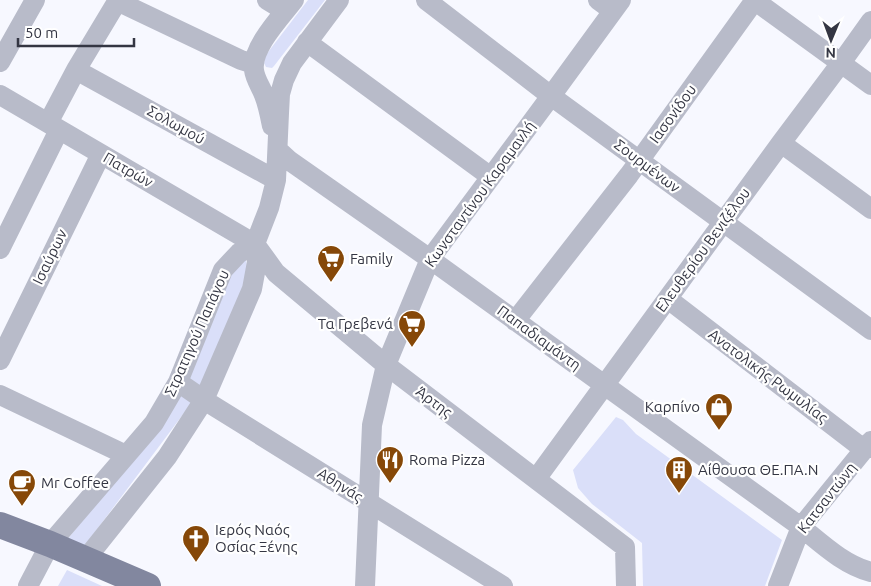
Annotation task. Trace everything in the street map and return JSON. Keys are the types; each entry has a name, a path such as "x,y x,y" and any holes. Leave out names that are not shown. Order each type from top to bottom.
{"main road":[{"path":"0,526 50,544 148,586"}],"street":[{"path":"0,62 36,0"},
{"path":"0,249 54,127 76,70 117,0 241,60 254,64"},
{"path":"267,0 290,5 261,45 254,64 255,75 265,97 278,150"},
{"name":"Στρατηγού Παπάγου","path":"85,560 167,457 202,398 252,290 257,262 255,244 269,208 276,180 280,94 284,80 292,63 339,0"},
{"name":"Σουρμένων","path":"426,0 551,96 871,330"},
{"path":"754,0 871,85"},
{"name":"Ιασoνίδου","path":"515,321 629,175 754,0"},
{"name":"Κωνσταντίνου Καραμανλή","path":"365,586 372,425 386,365 430,259 551,96 611,4"},
{"name":"Ελευθερίου Βενιζέλου","path":"536,479 722,222 871,21"},
{"path":"307,42 491,177"},
{"name":"Σολωμού","path":"76,70 276,180"},
{"name":"Πατρών","path":"0,96 255,244"},
{"path":"781,143 871,209"},
{"name":"Παπαδιαμάντη","path":"278,150 290,161 430,259 850,564 871,572"},
{"name":"Ισαύρων","path":"0,360 101,154"},
{"name":"Στρατηγού Παπάγου","path":"28,586 50,544 154,423 180,383 223,270 239,253 255,244"},
{"name":"Άρτης","path":"255,244 276,273 386,365 625,547 626,586"},
{"name":"Ανατολικής Ρωμυλίας","path":"668,299 857,444 869,445"},
{"name":"Αθηνάς","path":"180,383 503,586"},
{"path":"0,395 126,455"},
{"name":"Κατσαντώνη","path":"778,586 801,527 869,445"}],"shaded area":[{"path":"308,0 325,0 274,66 272,68 266,67 264,63 265,56"},
{"path":"246,260 250,279 196,397 83,548 67,540 130,460 231,269"},
{"path":"616,417 623,420 636,434 782,540 765,586 643,586 642,543 592,504 578,488 573,470"},
{"path":"67,570 102,586 58,586"}],"place":[{"name":"Family","path":"331,283"},
{"name":"Τα Γρεβενά","path":"412,348"},
{"name":"Καρπίνο","path":"719,431"},
{"name":"Roma Pizza","path":"390,484"},
{"name":"Αίθουσα ΘΕ.ΠΑ.Ν","path":"679,494"},
{"name":"Mr Coffee","path":"22,507"},
{"name":"Ιερός Ναός Οσίας Ξένης","path":"196,563"}]}
